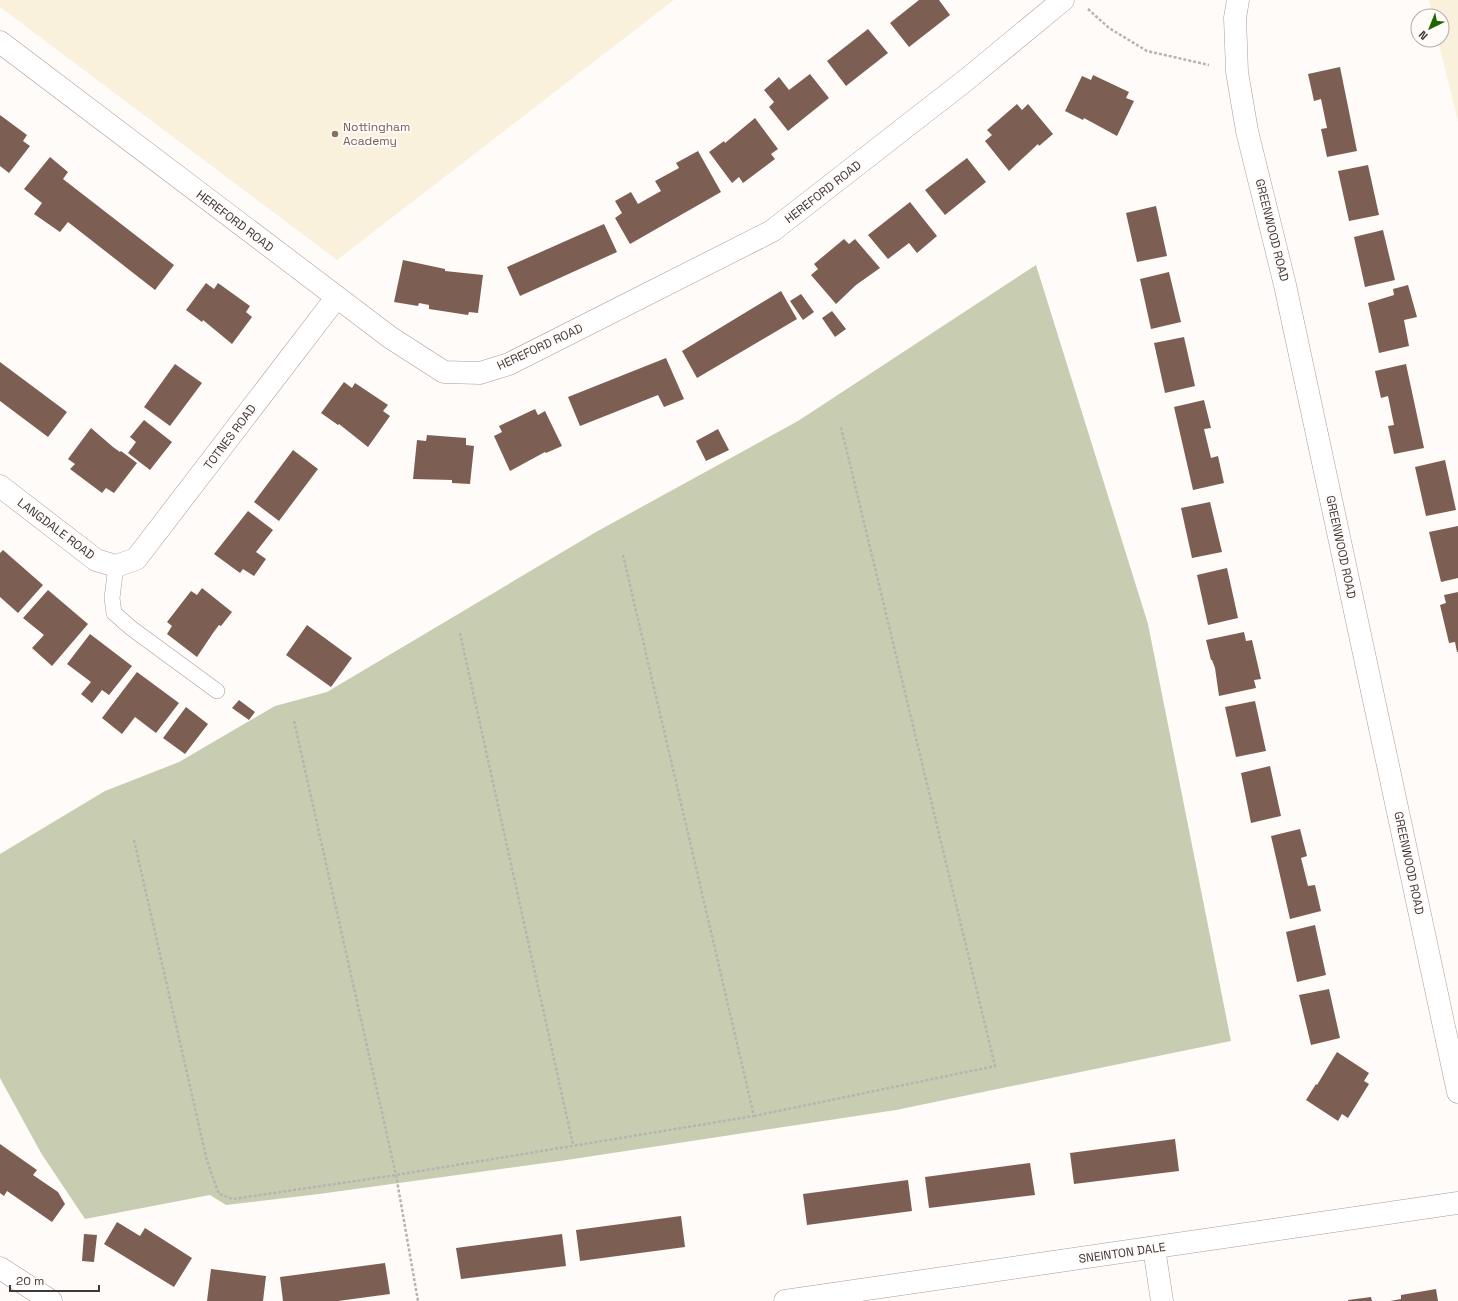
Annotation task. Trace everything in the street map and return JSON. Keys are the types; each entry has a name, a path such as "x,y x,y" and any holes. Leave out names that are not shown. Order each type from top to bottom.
{"street":[{"name":"HEREFORD ROAD","path":"0,42 390,338 444,372 480,374 509,364 772,231 966,80 1062,0"},
{"name":"GREENWOOD ROAD","path":"1238,0 1235,18 1237,72 1247,131 1287,292 1458,1092"},
{"name":"TOTNES ROAD","path":"116,566 136,559 336,298"},
{"name":"LANGDALE ROAD","path":"0,486 96,560 116,566"},
{"name":"SNEINTON DALE","path":"785,1301 877,1294 1154,1248 1458,1203"},
{"path":"1154,1248 1162,1301"},
{"path":"0,1268 51,1301"}],"lane":[{"path":"116,566 112,598 114,613 131,628 217,691"}],"path":[{"path":"1083,5 1109,28 1147,51 1237,72"},
{"path":"134,840 207,1161 219,1194 233,1199 396,1175 754,1116 996,1066 841,427"},
{"path":"623,556 754,1116"},
{"path":"460,633 572,1145"},
{"path":"294,721 396,1175 418,1301"}],"shaded area":[{"name":"Nottingham Academy","path":"0,0 674,0 337,260 0,7"},
{"path":"1429,0 1458,0 1458,122 1440,48 1450,48 1450,8 1431,8"}],"green space":[{"path":"1036,265 1148,624 1231,1041 896,1110 560,1161 319,1194 226,1205 210,1195 85,1219 41,1153 0,1078 0,854 105,791 179,762 275,706 327,692 596,532 798,421"}],"building":[{"path":"919,0 939,0 950,15 909,47 890,23"},
{"path":"868,29 888,53 846,86 827,61"},
{"path":"1340,67 1357,151 1327,157 1321,129 1327,128 1321,99 1314,101 1308,74"},
{"path":"810,74 829,98 788,131 769,107 774,102 764,90 779,77 789,90"},
{"path":"1093,75 1129,92 1126,98 1134,101 1117,136 1084,118 1083,120 1065,111 1082,76 1091,80"},
{"path":"1017,104 1022,110 1028,104 1053,134 1039,146 1038,144 1009,171 985,141 992,135 987,130"},
{"path":"0,115 27,135 23,141 30,146 9,173 0,166"},
{"path":"755,118 778,149 771,154 775,159 743,183 739,177 732,183 709,152 724,141 725,143"},
{"path":"698,151 721,192 630,244 615,218 622,213 615,201 631,192 638,204 661,191 655,181 679,168 676,163"},
{"path":"50,157 68,172 63,179 174,265 155,290 68,222 60,232 34,214 42,203 24,189"},
{"path":"967,158 986,182 945,215 925,190"},
{"path":"1368,165 1379,215 1349,221 1338,171"},
{"path":"910,202 937,236 917,253 909,243 888,259 868,235"},
{"path":"1156,206 1167,256 1137,262 1126,213"},
{"path":"604,224 617,252 520,296 507,267"},
{"path":"1383,230 1395,280 1365,287 1354,237"},
{"path":"844,239 849,244 855,239 880,268 856,285 836,304 811,275 818,269 814,264"},
{"path":"403,260 445,269 445,271 483,275 478,313 469,312 468,315 429,309 429,305 419,303 418,306 394,302"},
{"path":"1169,272 1181,322 1151,329 1140,279"},
{"path":"206,283 214,289 218,283 250,306 246,312 252,317 232,344 203,320 202,322 186,310"},
{"path":"1408,285 1417,317 1404,320 1409,346 1379,353 1368,303 1394,295 1393,289"},
{"path":"781,291 797,319 697,378 682,351"},
{"path":"801,294 814,312 803,320 790,301"},
{"path":"832,311 846,329 835,337 822,318"},
{"path":"1184,337 1195,386 1165,393 1154,343"},
{"path":"666,358 684,399 664,407 658,395 580,426 568,397"},
{"path":"0,362 67,412 48,437 0,401"},
{"path":"175,364 202,383 170,426 144,407"},
{"path":"1406,364 1424,448 1394,454 1388,426 1394,425 1388,396 1381,398 1375,371"},
{"path":"344,382 352,388 355,383 388,405 383,411 390,416 368,447 339,424 338,425 321,413"},
{"path":"1204,400 1211,428 1204,429 1211,458 1218,456 1224,483 1193,490 1174,407"},
{"path":"535,409 538,415 545,411 562,446 546,453 545,452 510,471 494,436 502,432 499,426"},
{"path":"144,420 172,442 150,470 128,453 136,442 130,437"},
{"path":"91,428 113,447 137,463 114,493 106,488 102,493 70,469 75,464 68,459"},
{"path":"718,429 729,450 706,461 696,441"},
{"path":"427,435 466,438 466,445 474,446 470,484 452,483 452,480 413,479 417,440 426,441"},
{"path":"293,450 318,469 279,521 254,502"},
{"path":"1445,460 1456,510 1426,516 1415,467"},
{"path":"1210,502 1222,552 1192,558 1181,508"},
{"path":"248,511 273,530 256,552 266,559 254,576 243,569 240,573 214,554"},
{"path":"1458,526 1458,578 1441,582 1429,532"},
{"path":"3,550 43,585 18,613 0,597 0,553"},
{"path":"1227,568 1238,618 1208,625 1197,575"},
{"path":"202,588 232,612 221,626 219,625 197,657 167,634 172,626 167,622 191,591 197,595"},
{"path":"48,590 88,624 52,666 32,648 44,635 23,618"},
{"path":"1458,592 1457,652 1455,642 1449,643 1440,605 1446,603 1444,595"},
{"path":"307,625 352,658 331,687 286,655"},
{"path":"1244,632 1246,641 1252,640 1261,679 1254,680 1256,688 1219,696 1215,668 1211,660 1206,640"},
{"path":"90,634 132,666 109,695 102,690 92,703 81,694 91,682 67,664"},
{"path":"137,672 179,703 156,733 135,717 122,734 102,718"},
{"path":"239,700 255,712 249,720 232,708"},
{"path":"1255,701 1266,751 1236,757 1225,707"},
{"path":"186,707 208,724 185,754 163,738"},
{"path":"1270,766 1281,816 1251,823 1241,773"},
{"path":"1300,829 1307,856 1301,858 1308,886 1315,885 1321,911 1290,919 1271,836"},
{"path":"1315,925 1326,975 1297,982 1286,932"},
{"path":"1329,989 1340,1038 1311,1045 1299,995"},
{"path":"1337,1052 1369,1073 1364,1081 1369,1084 1348,1118 1342,1114 1338,1121 1306,1100"},
{"path":"1175,1139 1179,1171 1074,1184 1070,1153"},
{"path":"0,1144 37,1170 33,1175 58,1192 65,1204 52,1222 7,1191 4,1196 0,1193"},
{"path":"1030,1163 1035,1195 929,1208 925,1177"},
{"path":"908,1180 912,1211 807,1225 803,1194"},
{"path":"681,1216 685,1247 580,1261 576,1230"},
{"path":"117,1222 140,1236 145,1228 192,1258 174,1287 104,1244"},
{"path":"84,1234 97,1235 94,1262 82,1261"},
{"path":"562,1234 566,1266 461,1279 456,1248"},
{"path":"385,1263 390,1294 338,1301 283,1301 280,1277"},
{"path":"211,1269 266,1276 263,1301 207,1301"},
{"path":"1436,1289 1438,1301 1390,1301 1401,1299 1401,1295"},
{"path":"1371,1297 1372,1301 1348,1301 1348,1300"}],"place":[{"name":"Nottingham Academy","path":"335,134"}]}
